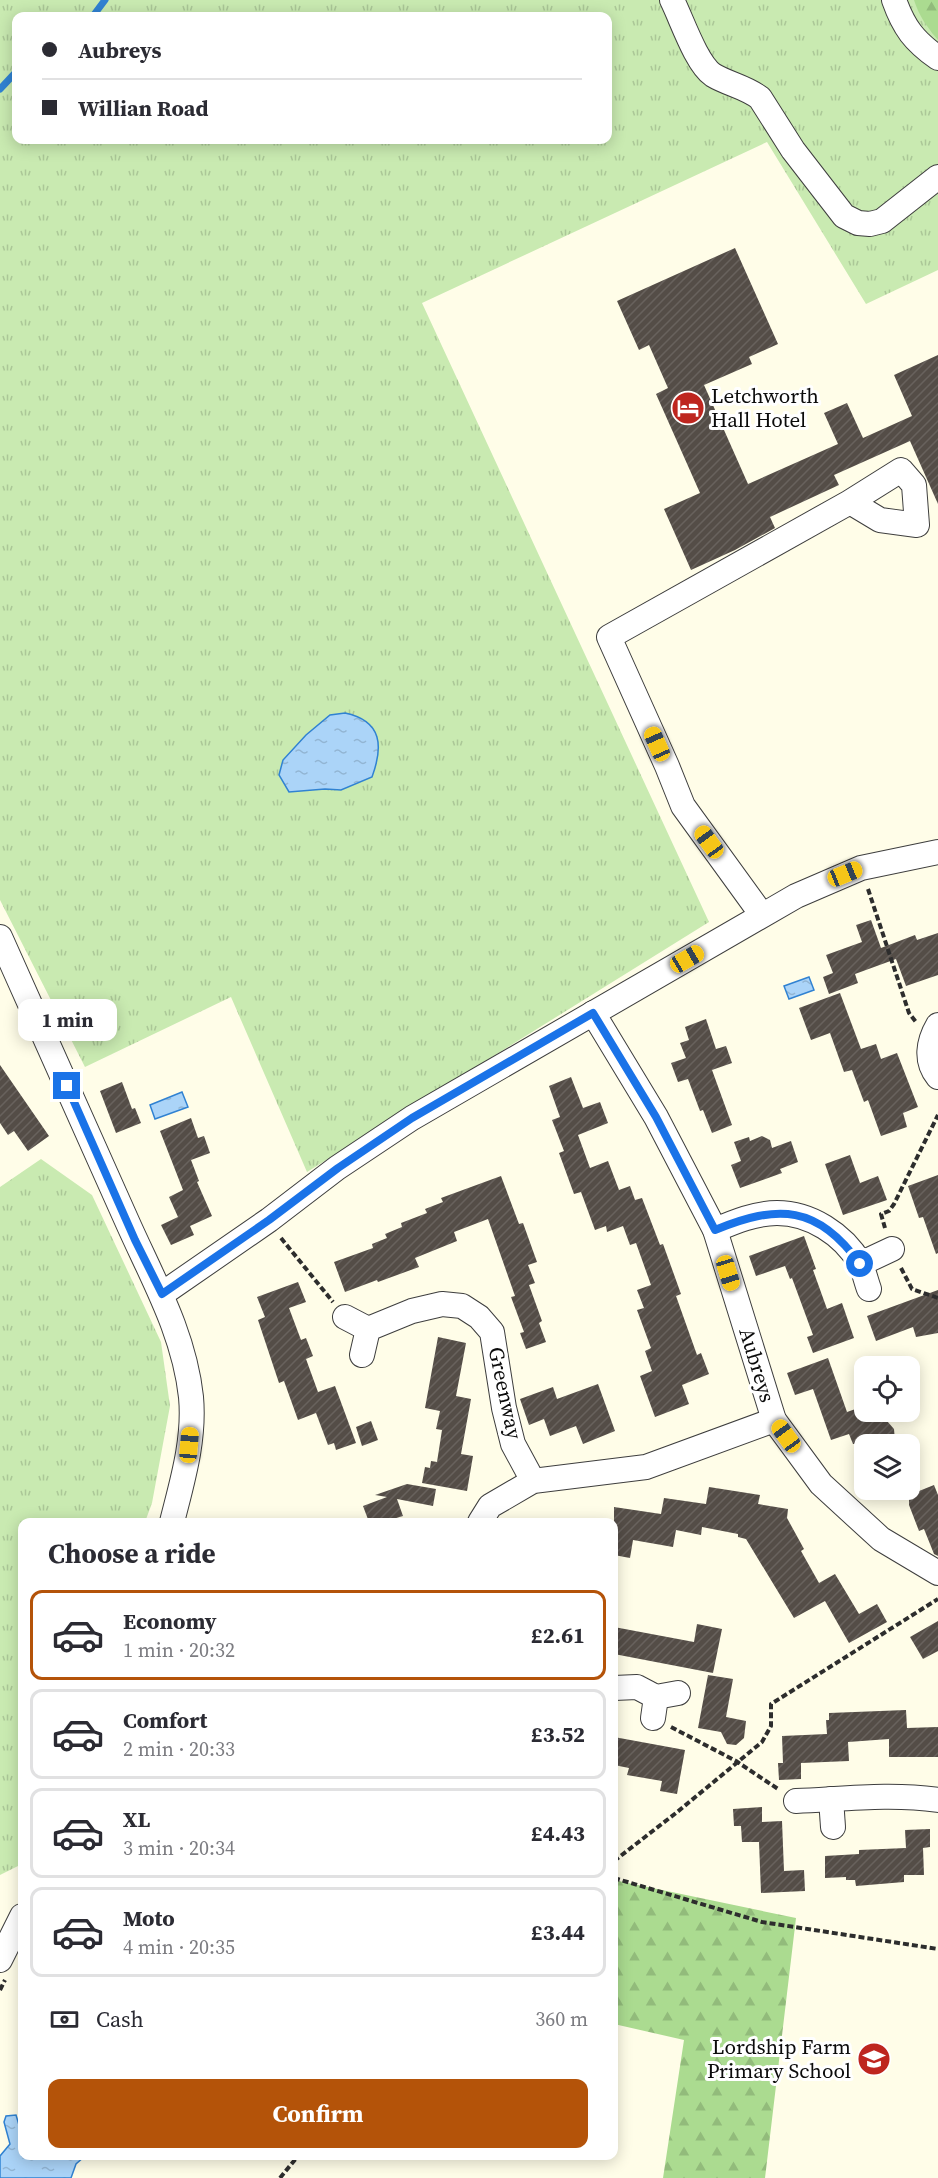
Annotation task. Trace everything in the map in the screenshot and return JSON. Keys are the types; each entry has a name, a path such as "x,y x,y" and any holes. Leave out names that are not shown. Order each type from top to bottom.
{"street":[{"path":"672,0 700,60 710,73 760,98 793,150 844,216 858,223 870,224 882,221 938,177"},
{"path":"894,0 909,32 920,46 938,58"},
{"path":"762,915 683,806 609,637 850,502 901,470 914,485 927,528 880,520 850,502"},
{"path":"162,1294 412,1118 762,915 796,896 861,868 938,852"},
{"path":"0,937 135,1240 162,1294 179,1337 191,1399 188,1460 172,1518"},
{"name":"Aubreys","path":"593,1013 656,1117 715,1230 774,1420 821,1484 881,1539 938,1572"},
{"path":"934,1032 928,1051 932,1070 938,1077"},
{"path":"715,1230 739,1221 775,1213 801,1216 819,1222 849,1248 860,1264 869,1289"},
{"path":"860,1264 892,1249"},
{"name":"Greenway","path":"368,1329 412,1311 442,1304 462,1306 479,1317 492,1332 504,1408 511,1435 532,1481"},
{"path":"345,1317 368,1329 362,1355"},
{"path":"482,1518 490,1506 532,1481 646,1467 774,1420"},
{"path":"618,1688 637,1687 662,1702"},
{"path":"796,1802 875,1796 914,1796 938,1800"},
{"path":"831,1799 833,1827"},
{"path":"0,1960 18,1924"}],"path":[{"path":"861,868 909,1013 934,1032"},
{"path":"938,1115 894,1204 889,1211 881,1214 892,1249 912,1289 938,1298"},
{"path":"269,1220 345,1317"},
{"path":"618,1858 762,1742 771,1726 771,1704 938,1599"},
{"path":"662,1702 736,1761 796,1802"},
{"path":"618,1879 762,1922 938,1949"},
{"path":"280,2178 295,2160"}],"green space":[{"path":"0,0 938,0 938,270 866,304 767,142 422,303 709,922 307,1172 231,997 85,1067 0,900"},
{"path":"914,0 938,0 938,40 918,11"},
{"path":"41,1159 92,1195 161,1342 170,1406 152,1503 146,1518 18,1518 18,1866 0,1875 0,1187"},
{"path":"618,1881 796,1918 765,2178 663,2178 684,2040 618,2025"}],"water":[{"path":"345,713 367,722 377,737 378,755 372,777 341,790 289,792 279,775 283,760 306,735 330,715"},
{"path":"809,977 814,990 789,999 784,986"},
{"path":"182,1092 188,1107 155,1119 150,1105"},
{"path":"16,2115 18,2122 18,2160 80,2160 76,2164 71,2178 0,2178 0,2156 10,2144 4,2122 6,2116"}],"building":[{"name":"Letchworth Hall Hotel","path":"735,248 778,344 749,357 752,364 704,385 748,484 838,444 824,413 847,403 863,438 912,416 894,375 938,355 938,504 910,441 834,475 839,485 770,517 775,528 691,570 664,509 700,493 656,394 668,388 649,345 639,350 617,301"},
{"path":"871,920 881,948 915,935 917,940 938,933 938,975 906,986 896,959 855,974 858,983 829,994 823,977 833,973 826,955 862,942 856,925"},
{"path":"840,993 861,1049 876,1044 881,1059 897,1053 918,1107 903,1113 907,1127 881,1136 868,1100 864,1102 852,1070 844,1072 830,1033 811,1040 799,1008"},
{"path":"706,1019 716,1049 726,1046 732,1063 712,1070 732,1125 712,1133 703,1110 700,1111 688,1079 678,1082 671,1063 686,1058 680,1043 689,1040 685,1027"},
{"path":"0,1065 49,1136 28,1151 14,1131 8,1135 0,1123"},
{"path":"571,1077 583,1108 600,1102 608,1123 578,1135 590,1168 608,1161 619,1190 630,1186 635,1200 642,1198 660,1245 663,1244 681,1294 676,1296 697,1355 701,1353 709,1374 682,1385 689,1404 655,1417 640,1376 652,1371 645,1351 651,1348 637,1310 644,1308 637,1290 651,1285 636,1243 630,1245 623,1226 607,1232 606,1226 595,1230 581,1192 574,1194 559,1153 564,1151 552,1120 560,1117 549,1086"},
{"path":"122,1082 132,1109 135,1108 141,1123 116,1133 100,1091"},
{"path":"191,1118 198,1138 204,1136 210,1153 191,1160 199,1181 197,1182 212,1216 190,1226 194,1235 171,1245 161,1225 178,1217 169,1197 183,1190 160,1131"},
{"path":"762,1136 770,1140 772,1148 791,1141 798,1162 780,1169 782,1173 740,1188 731,1165 741,1161 734,1142 749,1137 750,1141"},
{"path":"850,1155 860,1183 878,1176 887,1200 843,1215 825,1164"},
{"path":"938,1175 938,1253 936,1254 923,1217 919,1218 908,1186"},
{"path":"501,1176 519,1224 523,1223 537,1262 528,1265 535,1283 529,1285 542,1321 539,1323 546,1342 526,1349 520,1333 524,1332 511,1297 515,1296 488,1219 454,1232 457,1241 415,1258 419,1267 345,1292 334,1262 373,1248 372,1244 387,1238 385,1234 402,1227 401,1223 427,1213 425,1209 443,1202 441,1198"},
{"path":"804,1236 827,1309 842,1303 854,1338 813,1353 807,1337 813,1335 792,1278 790,1279 785,1266 756,1276 749,1256"},
{"path":"298,1282 306,1302 289,1308 301,1340 306,1338 313,1356 306,1359 318,1392 335,1386 356,1443 336,1450 334,1443 328,1445 316,1413 298,1420 284,1381 279,1383 258,1320 265,1317 257,1297"},
{"path":"938,1290 938,1333 916,1337 913,1327 876,1341 867,1316"},
{"path":"438,1337 466,1343 456,1396 471,1399 461,1454 473,1456 467,1491 422,1483 425,1467 430,1468 431,1461 437,1462 442,1430 436,1429 440,1411 425,1408"},
{"path":"828,1358 847,1412 854,1410 854,1422 888,1422 894,1429 894,1434 854,1434 854,1444 849,1434 831,1440 813,1389 795,1395 787,1373"},
{"path":"598,1384 615,1431 583,1444 576,1426 550,1436 544,1419 529,1425 520,1399 553,1387 557,1399"},
{"path":"371,1421 378,1440 362,1446 356,1427"},
{"path":"407,1484 436,1489 433,1506 397,1499 403,1516 396,1518 368,1518 363,1506 387,1497 375,1495"},
{"path":"934,1485 938,1495 938,1556 934,1554 924,1529 919,1531 909,1505 909,1500 920,1500 920,1491"},
{"path":"709,1487 760,1495 758,1504 788,1509 787,1518 804,1549 801,1551 819,1583 835,1574 859,1614 877,1604 887,1622 849,1643 825,1601 794,1618 746,1539 738,1537 738,1534 702,1527 701,1535 676,1530 673,1547 633,1540 630,1558 618,1556 618,1518 614,1518 614,1507 661,1514 664,1498 706,1504"},
{"path":"938,1621 938,1651 923,1659 910,1637"},
{"path":"697,1624 722,1629 713,1673 618,1655 618,1628 694,1642"},
{"path":"708,1675 733,1679 726,1717 746,1721 744,1738 736,1745 727,1744 721,1732 698,1728"},
{"path":"906,1710 907,1728 938,1727 938,1757 889,1757 889,1739 848,1742 849,1761 801,1763 801,1779 779,1780 778,1763 783,1763 782,1736 827,1734 826,1720 829,1720 829,1713"},
{"path":"618,1738 685,1750 677,1794 660,1791 662,1781 627,1775 629,1768 618,1766"},
{"path":"762,1807 762,1822 782,1821 784,1871 804,1870 805,1891 761,1893 759,1842 742,1842 741,1826 734,1826 733,1809"},
{"path":"930,1829 930,1847 923,1848 924,1875 904,1875 904,1882 856,1886 855,1880 846,1880 846,1877 825,1878 825,1856 859,1854 859,1850 906,1848 905,1830"}],"waterway":[{"path":"96,12 105,0"},
{"path":"0,89 12,76"}],"place":[{"name":"Letchworth Hall Hotel","path":"688,408"},
{"name":"Lordship Farm Primary School","path":"874,2059"}],"route":[{"path":"67,1086 135,1240 162,1294 412,1118 593,1013 656,1117 715,1230 756,1216 775,1213 801,1216 819,1222 833,1233 849,1248 860,1264"}]}
